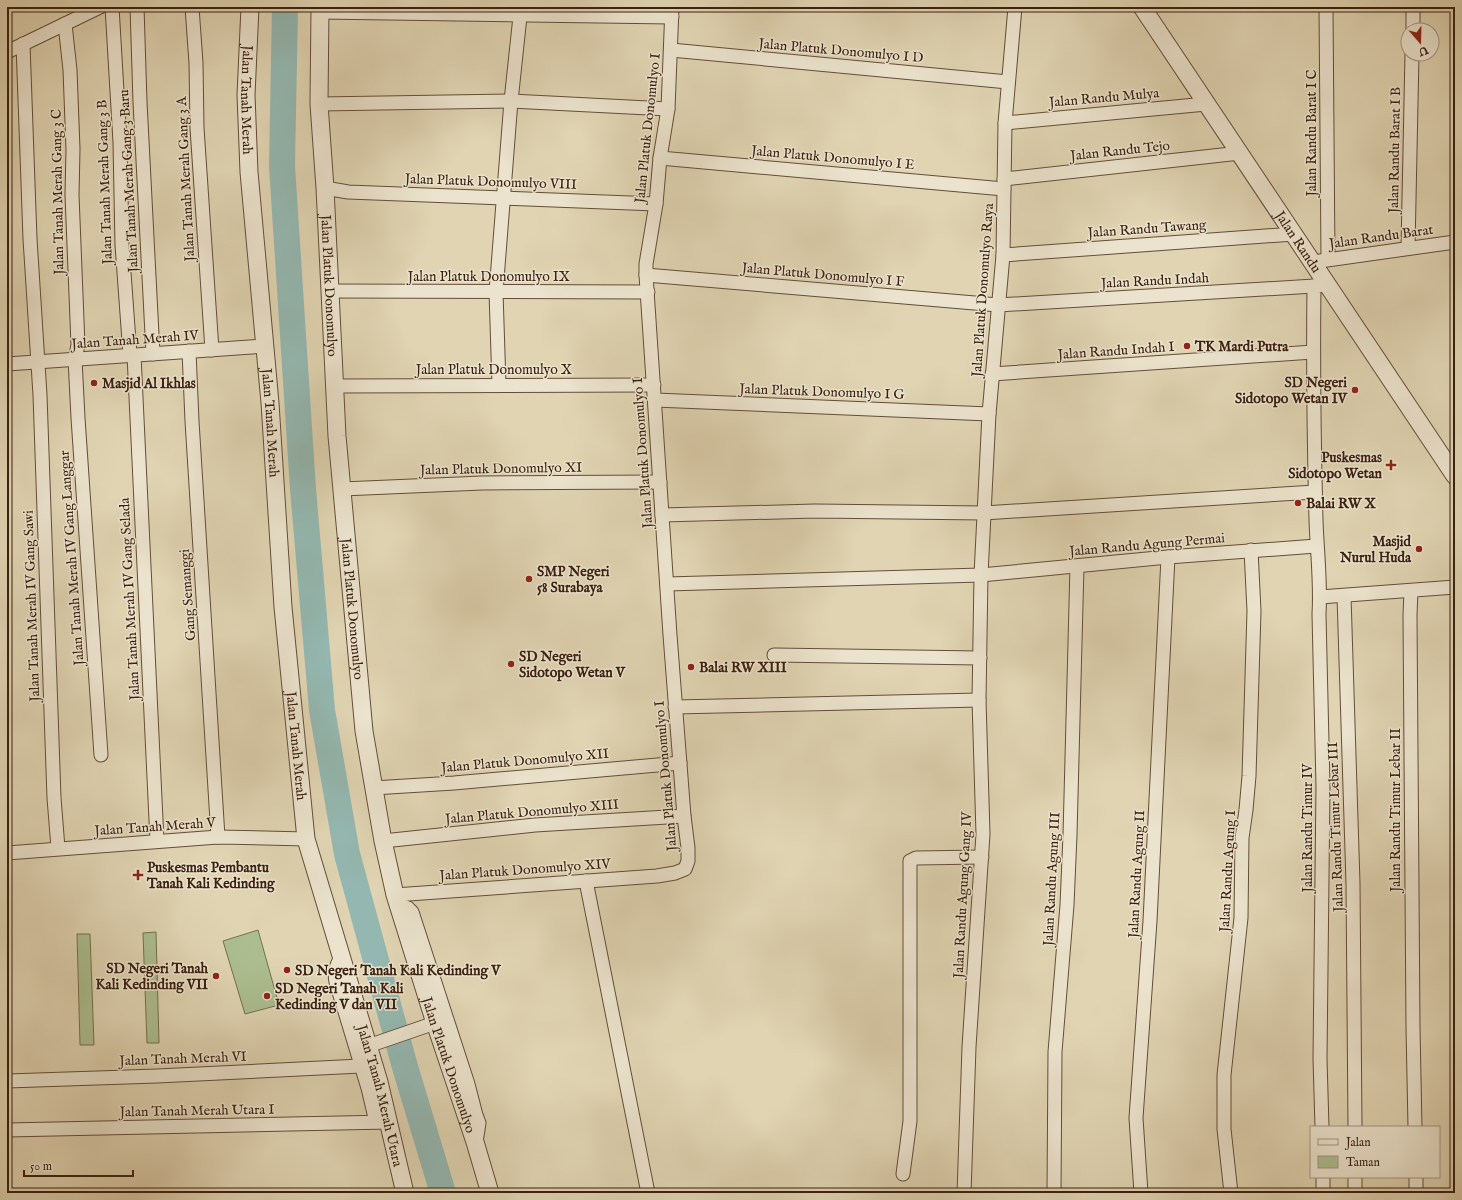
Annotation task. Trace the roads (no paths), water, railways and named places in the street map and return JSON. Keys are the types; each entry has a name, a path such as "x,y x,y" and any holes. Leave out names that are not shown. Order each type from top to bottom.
{"street":[{"path":"7,52 100,7"},
{"name":"Jalan Tanah Merah Gang 3 B","path":"112,7 120,142 122,245 132,355"},
{"name":"Jalan Tanah Merah Gang 3 Baru","path":"137,7 140,102 154,354"},
{"name":"Jalan Tanah Merah Gang 3 A","path":"192,7 196,62 197,128 212,350"},
{"name":"Jalan Tanah Merah","path":"250,7 246,94 249,172 270,403 283,607 306,839"},
{"name":"Jalan Platuk Donomulyo Raya","path":"981,575 989,414 1003,255 1005,122 1015,7"},
{"name":"Jalan Randu","path":"1142,7 1294,234 1320,261 1321,285 1455,476"},
{"name":"Jalan Randu Barat I C","path":"1320,261 1326,7"},
{"path":"1413,7 1413,22"},
{"path":"320,9 672,12"},
{"name":"Jalan Platuk Donomulyo","path":"320,9 319,104 325,188 337,436 364,731 383,841 430,1025 475,1142 490,1193"},
{"path":"499,385 496,292 511,101 520,11"},
{"name":"Jalan Platuk Donomulyo I","path":"657,876 675,873 685,869 687,866 688,848 675,707 646,275 646,264 656,204 660,158 668,110 672,12"},
{"name":"Jalan Tanah Merah Gang 3 C","path":"65,24 70,70 73,149 72,196 78,345 75,359"},
{"name":"Jalan Tanah Merah IV Gang Sawi","path":"23,44 30,224 40,395 54,798 58,848"},
{"name":"Jalan Platuk Donomulyo I D","path":"671,50 1008,82"},
{"name":"Jalan Randu Barat I B","path":"1408,248 1412,62"},
{"path":"319,104 511,101 668,110"},
{"name":"Jalan Randu Mulya","path":"1005,122 1206,104"},
{"name":"Jalan Randu Tejo","path":"1004,184 1240,153"},
{"name":"Jalan Platuk Donomulyo I E","path":"660,158 1004,184"},
{"name":"Jalan Platuk Donomulyo VIII","path":"325,188 348,192 656,204"},
{"name":"Jalan Randu Tawang","path":"1003,255 1273,234 1294,234"},
{"name":"Jalan Randu Barat","path":"1320,261 1455,242"},
{"name":"Jalan Platuk Donomulyo I F","path":"646,275 998,306"},
{"name":"Jalan Randu Indah","path":"998,306 1321,285"},
{"name":"Jalan Randu Timur IV","path":"1321,285 1313,352 1316,546 1320,597 1319,614 1323,786 1320,1059 1322,1126"},
{"name":"Jalan Platuk Donomulyo IX","path":"330,291 648,292"},
{"name":"Jalan Tanah Merah IV","path":"7,364 265,346"},
{"name":"Gang Semanggi","path":"189,351 218,838"},
{"name":"Jalan Randu Indah I","path":"992,374 1313,352"},
{"name":"Jalan Tanah Merah IV Gang Selada","path":"132,355 156,841"},
{"name":"Jalan Tanah Merah IV Gang Langgar","path":"75,359 101,755"},
{"name":"Jalan Platuk Donomulyo X","path":"335,386 654,385"},
{"name":"Jalan Platuk Donomulyo I G","path":"655,400 989,414"},
{"name":"Jalan Platuk Donomulyo XI","path":"342,489 482,483 660,482"},
{"path":"662,514 815,511 984,513 1315,492"},
{"name":"Jalan Randu Agung Permai","path":"667,584 981,575 1168,556 1316,546"},
{"name":"Jalan Randu Agung I","path":"1231,1193 1224,1129 1224,1076 1241,918 1242,838 1249,776 1254,611 1251,550"},
{"name":"Jalan Randu Agung II","path":"1141,1193 1136,1118 1150,921 1168,556"},
{"name":"Jalan Randu Agung III","path":"1054,1193 1055,1052 1070,850 1077,566"},
{"name":"Jalan Randu Agung Gang IV","path":"964,1193 969,1047 983,834 979,700 981,575"},
{"path":"1320,597 1455,587"},
{"name":"Jalan Randu Timur Lebar II","path":"1411,591 1413,1028 1415,1126"},
{"name":"Jalan Randu Timur Lebar III","path":"1344,596 1353,883 1355,1126"},
{"path":"774,655 980,658"},
{"path":"675,707 979,700"},
{"name":"Jalan Platuk Donomulyo XII","path":"373,788 470,781 680,762"},
{"name":"Jalan Platuk Donomulyo XIII","path":"383,841 536,825 684,816"},
{"name":"Jalan Tanah Merah V","path":"7,853 156,841 218,838 306,839"},
{"name":"Jalan Tanah Merah Utara","path":"306,839 341,956 373,1044 382,1122 405,1193"},
{"path":"903,1174 910,1121 910,862 916,858 982,857"},
{"name":"Jalan Platuk Donomulyo XIV","path":"397,900 586,881 657,876"},
{"path":"586,881 648,1193"},
{"path":"397,900 412,912 468,1084 479,1123 475,1142"},
{"path":"341,956 336,966 336,982 361,1066 382,1122"},
{"path":"373,1044 430,1025"},
{"name":"Jalan Tanah Merah VI","path":"7,1080 157,1076 361,1066"},
{"name":"Jalan Tanah Merah Utara I","path":"7,1130 382,1122"},
{"path":"1323,1178 1323,1193"},
{"path":"1355,1178 1355,1193"},
{"path":"1416,1178 1416,1193"}],"waterway":[{"path":"285,7 282,166 303,489 322,710 347,854 405,1067 443,1193"}],"place":[{"name":"TK Mardi Putra","path":"1187,346"},
{"name":"Masjid Al Ikhlas","path":"94,383"},
{"name":"SD Negeri Sidotopo Wetan IV","path":"1355,390"},
{"name":"Puskesmas Sidotopo Wetan","path":"1391,465"},
{"name":"Balai RW X","path":"1298,503"},
{"name":"Masjid Nurul Huda","path":"1419,549"},
{"name":"SMP Negeri 58 Surabaya","path":"529,579"},
{"name":"SD Negeri Sidotopo Wetan V","path":"511,664"},
{"name":"Balai RW XIII","path":"691,667"},
{"name":"Puskesmas Pembantu Tanah Kali Kedinding","path":"138,875"},
{"name":"SD Negeri Tanah Kali Kedinding V","path":"287,970"},
{"name":"SD Negeri Tanah Kali Kedinding VII","path":"216,976"},
{"name":"SD Negeri Tanah Kali Kedinding V dan VII","path":"267,996"}]}
